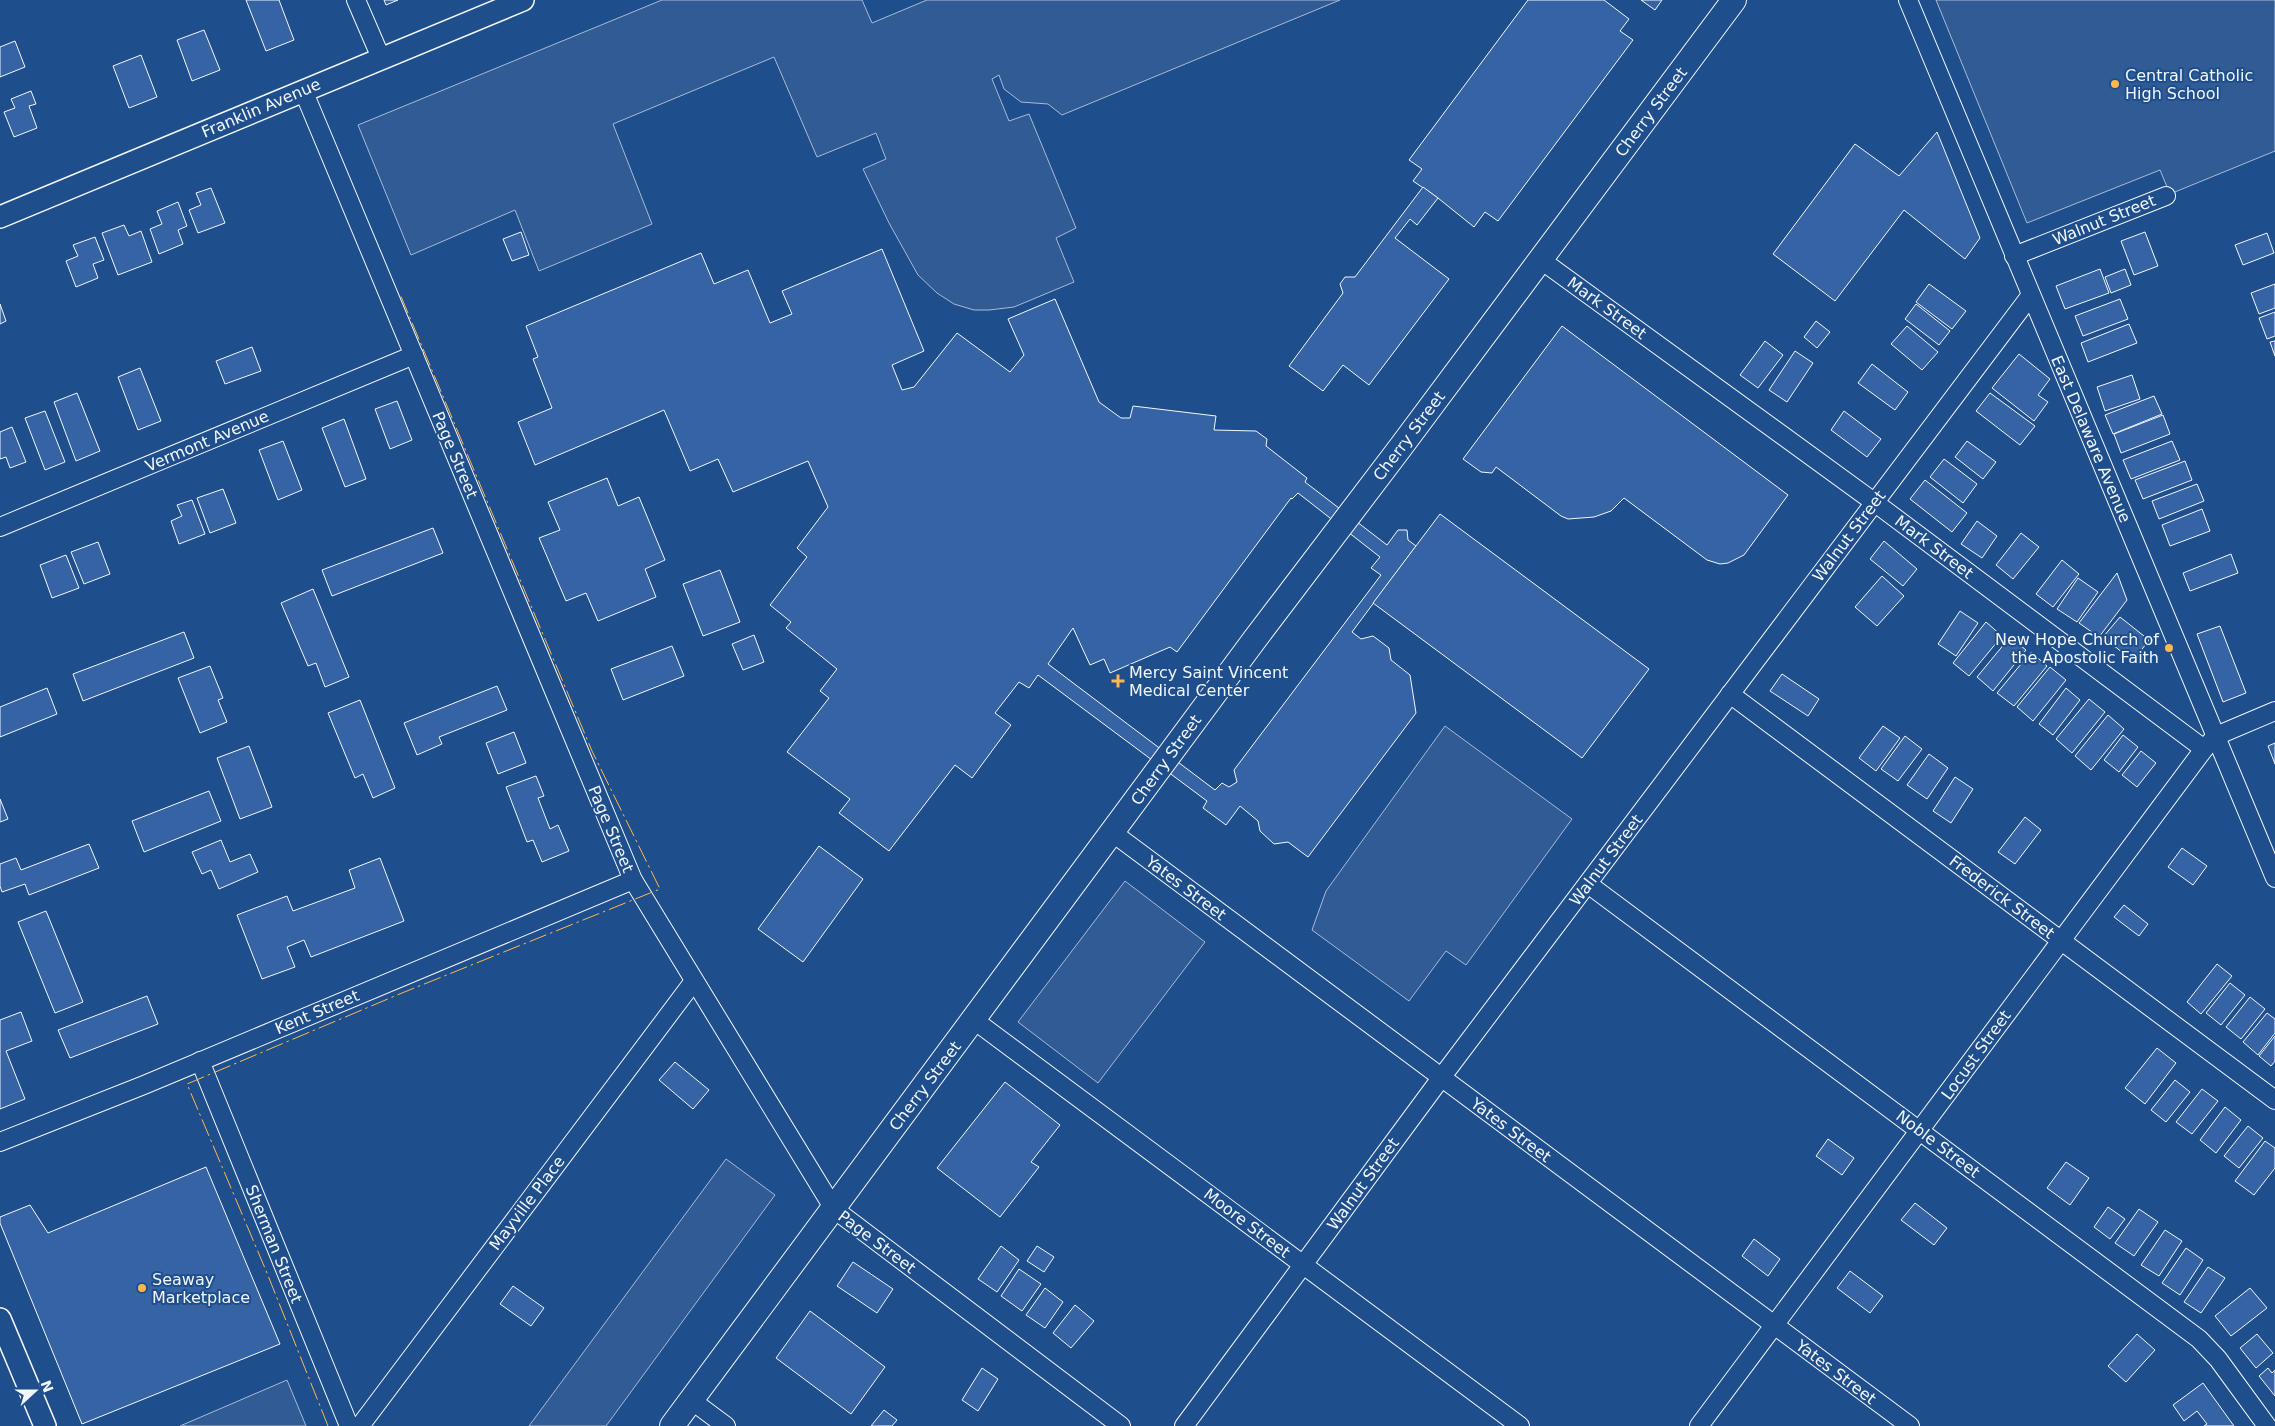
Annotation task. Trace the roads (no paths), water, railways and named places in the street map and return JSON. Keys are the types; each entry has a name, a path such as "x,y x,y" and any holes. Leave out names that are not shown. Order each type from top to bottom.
{"main road":[{"name":"Cherry Street","path":"672,1426 1255,639 1541,260 1734,0"}],"street":[{"path":"356,0 381,58"},
{"name":"Franklin Avenue","path":"0,217 523,0"},
{"name":"East Delaware Avenue","path":"1908,0 2031,295 2210,743 2275,878"},
{"name":"Page Street","path":"303,90 633,880 694,981 834,1209 1121,1426"},
{"name":"Walnut Street","path":"2014,256 2166,196"},
{"name":"Mark Street","path":"1541,260 2210,743"},
{"name":"Walnut Street","path":"1184,1426 1441,1078 2031,295"},
{"name":"Vermont Avenue","path":"0,527 414,355"},
{"name":"Frederick Street","path":"1730,694 2275,1100"},
{"path":"2210,743 2275,711"},
{"name":"Locust Street","path":"1699,1426 1920,1131 2060,940 2210,743"},
{"name":"Yates Street","path":"1113,833 1910,1426"},
{"name":"Kent Street","path":"0,1142 200,1061 633,880"},
{"name":"Noble Street","path":"1588,884 2199,1339 2218,1359 2267,1426"},
{"name":"Mayville Place","path":"360,1426 694,981"},
{"name":"Moore Street","path":"974,1020 1520,1426"},
{"name":"Sherman Street","path":"200,1061 349,1426"},
{"path":"1,1324 45,1426"},
{"path":"691,1400 726,1426"}],"place":[{"name":"Central Catholic High School","path":"2115,84"},
{"name":"New Hope Church of the Apostolic Faith","path":"2169,648"},
{"name":"Mercy Saint Vincent Medical Center","path":"1118,681"},
{"name":"Seaway Marketplace","path":"142,1288"}]}
